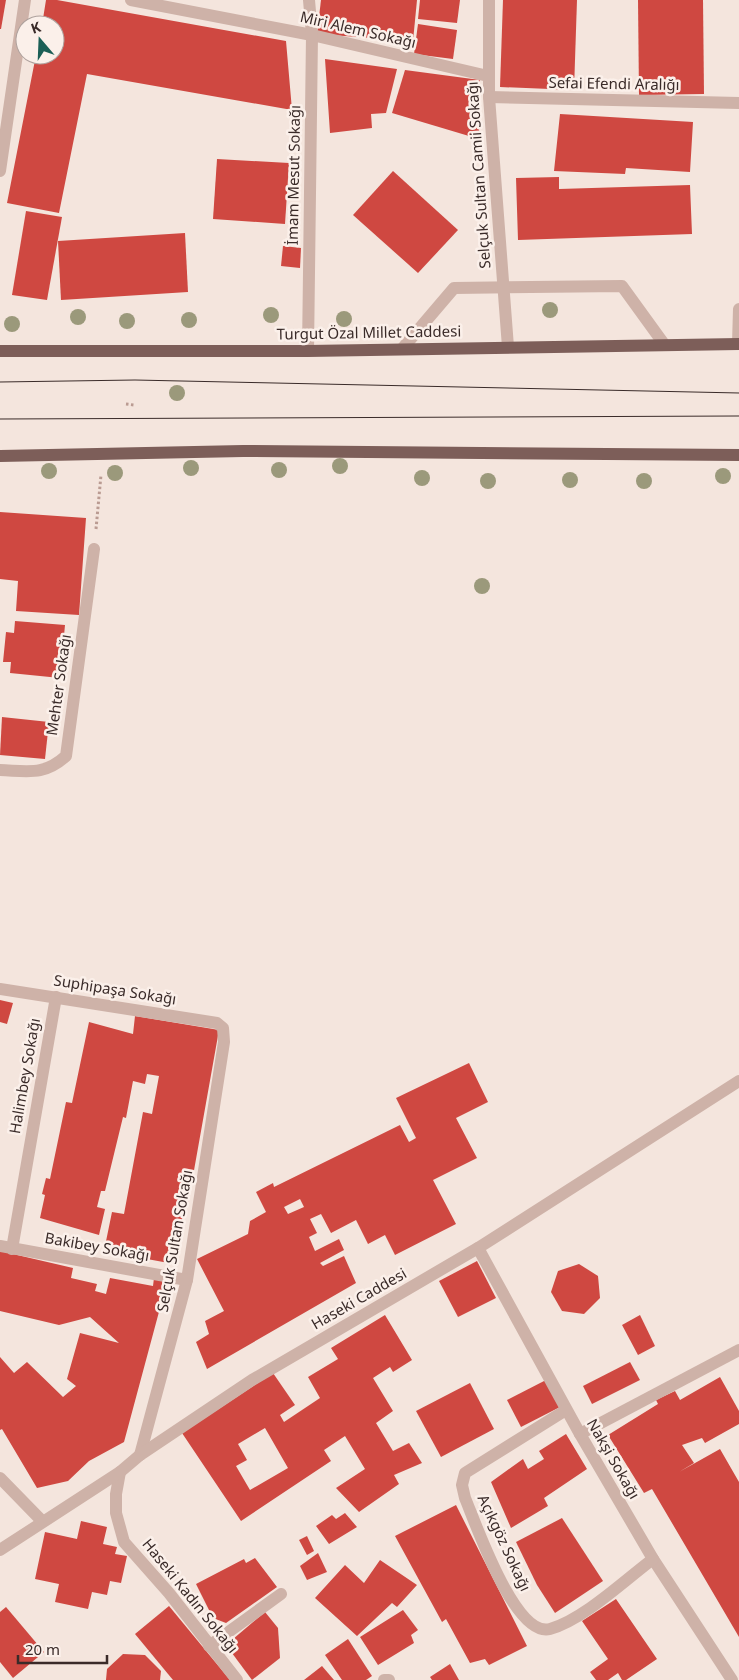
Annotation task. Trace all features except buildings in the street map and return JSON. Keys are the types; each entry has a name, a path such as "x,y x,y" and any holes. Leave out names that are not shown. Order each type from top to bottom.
{"main road":[{"name":"Turgut Özal Millet Caddesi","path":"0,351 308,351 738,344"},
{"path":"0,456 243,452 739,455"}],"street":[{"path":"0,171 24,0"},
{"name":"Miri Alem Sokağı","path":"132,0 312,35 488,76"},
{"name":"İmam Mesut Sokağı","path":"308,351 312,35 309,0"},
{"name":"Selçuk Sultan Camii Sokağı","path":"490,0 489,98 508,347"},
{"name":"Sefai Efendi Aralığı","path":"489,98 739,103"},
{"path":"402,349 454,288 622,286 664,344"},
{"path":"738,344 739,309"},
{"name":"Mehter Sokağı","path":"0,770 37,772 54,767 66,756 94,549"},
{"name":"Suphipaşa Sokağı","path":"0,989 217,1023 223,1028"},
{"name":"Halimbey Sokağı","path":"6,1248 56,997"},
{"name":"Selçuk Sultan Sokağı","path":"140,1455 188,1280 224,1042 223,1028"},
{"name":"Haseki Caddesi","path":"0,1550 120,1472 140,1455 252,1380 478,1248 739,1081"},
{"name":"Bakibey Sokağı","path":"6,1248 188,1280"},
{"name":"Nakşi Sokağı","path":"478,1248 566,1410 653,1559 732,1680"},
{"path":"580,1434 739,1350"},
{"name":"Açıkgöz Sokağı","path":"566,1410 465,1473 462,1486 465,1498 497,1573 518,1611 533,1627 548,1629 578,1615 653,1559"},
{"name":"Haseki Kadın Sokağı","path":"120,1472 116,1494 116,1513 124,1542 169,1593 237,1680"},
{"path":"0,1478 42,1521"},
{"path":"209,1646 281,1594"},
{"path":"384,1680 389,1680"}],"path":[{"path":"126,404 134,405"},
{"path":"94,549 99,494"}],"tram line":[{"path":"0,382 135,380 739,393"},
{"path":"0,419 739,416"}]}
